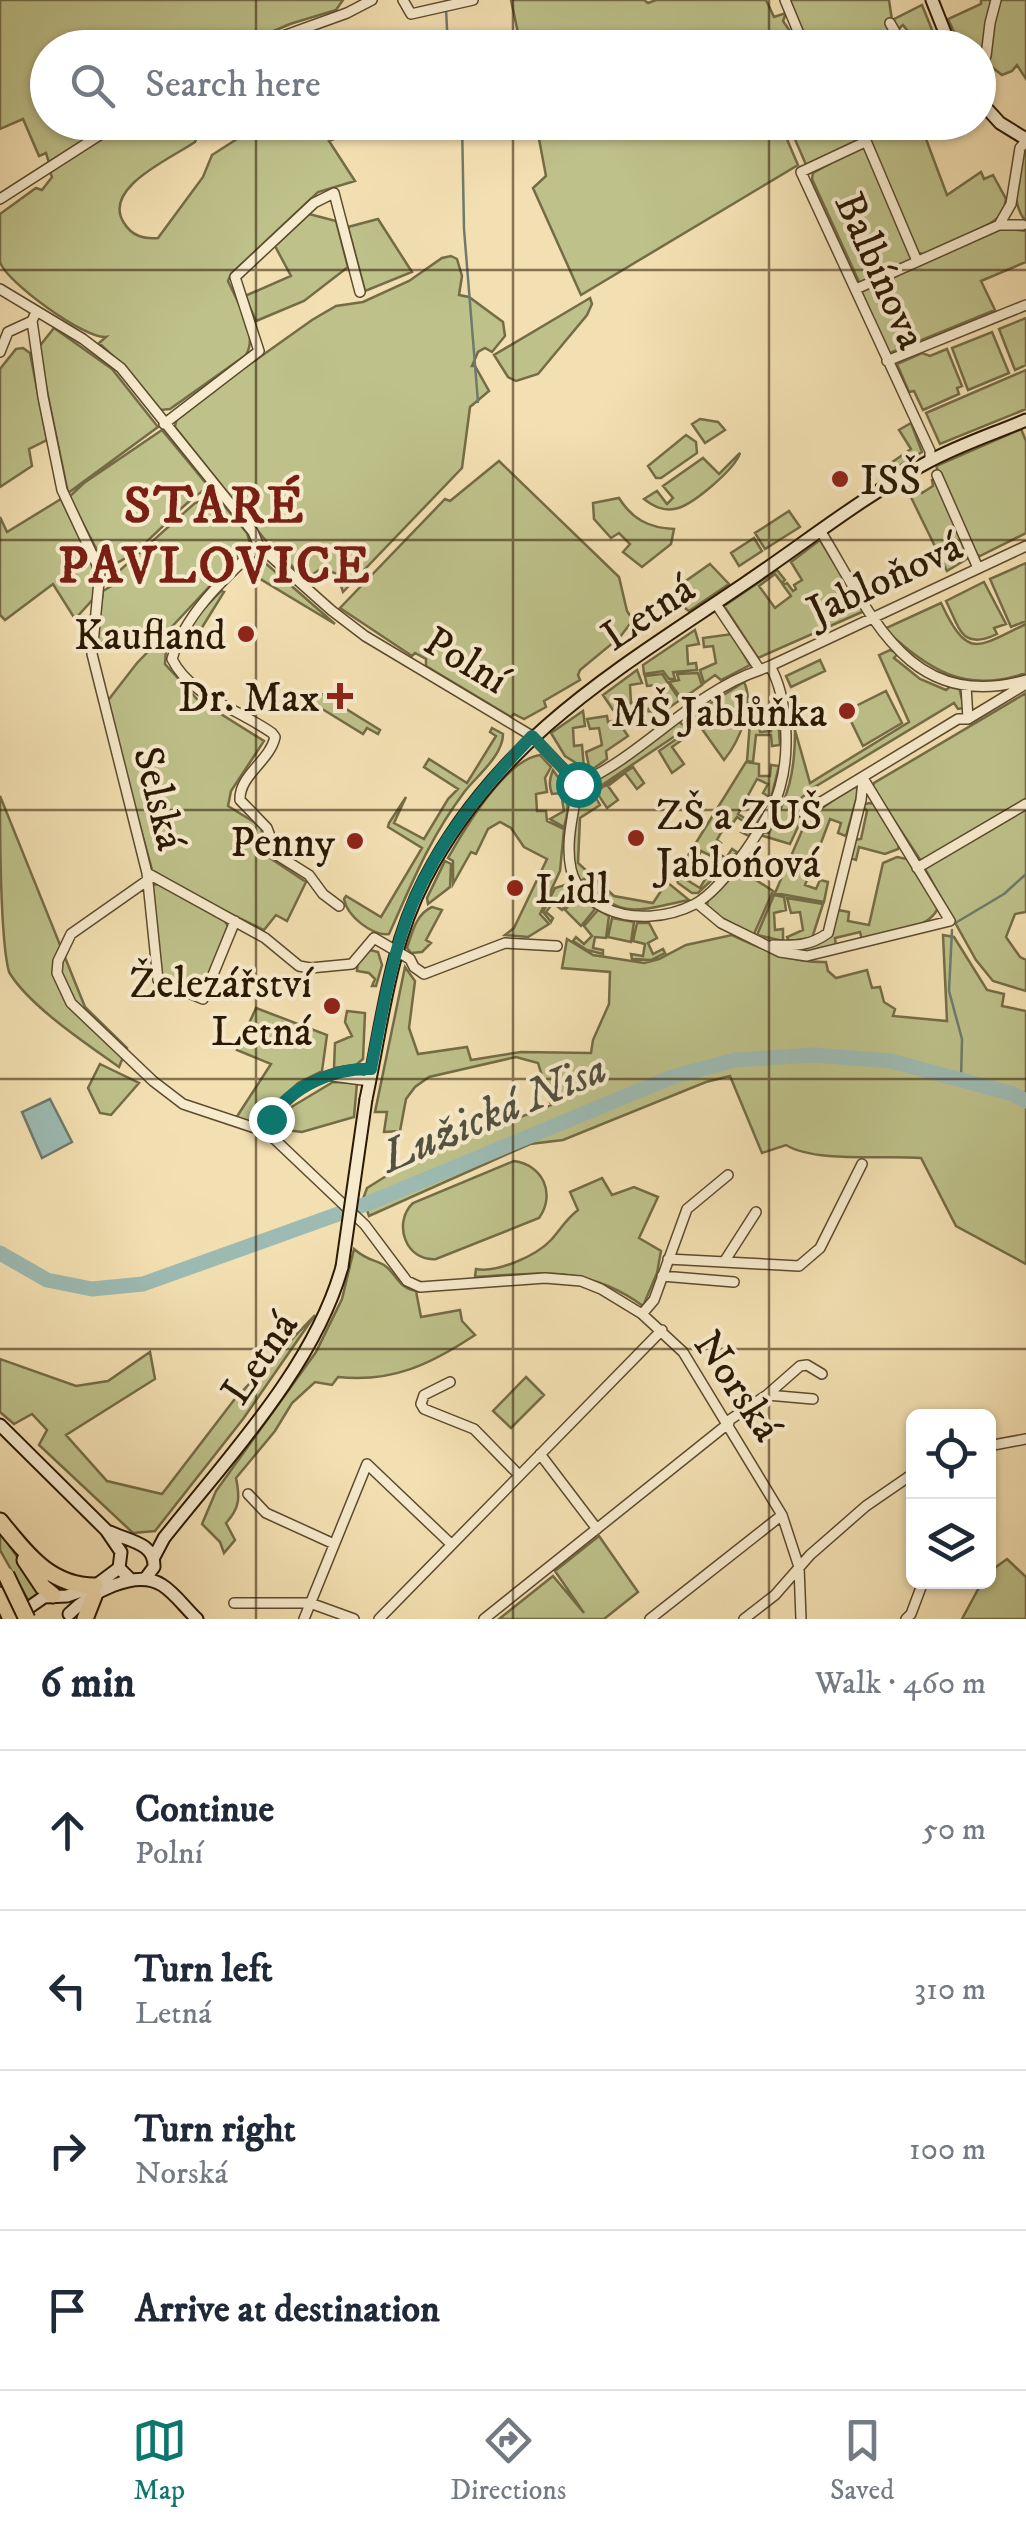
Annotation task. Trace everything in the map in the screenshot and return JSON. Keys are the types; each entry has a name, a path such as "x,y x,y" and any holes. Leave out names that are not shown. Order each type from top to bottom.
{"highway":[{"path":"2,1524 46,1572 94,1591 74,1617"},
{"path":"2,1524 42,1587 56,1596"},
{"path":"3,1570 28,1619"},
{"path":"0,1595 12,1619"}],"street":[{"path":"300,30 372,0"},
{"path":"403,0 411,14 473,0"},
{"path":"785,0 798,30"},
{"path":"932,0 944,30"},
{"path":"989,30 996,0"},
{"path":"890,23 894,30"},
{"path":"996,119 1026,140 1020,148 1011,204 999,225"},
{"path":"0,198 92,140"},
{"path":"865,142 917,262"},
{"name":"Balbínova","path":"865,142 801,172 930,451 930,460"},
{"path":"164,424 259,351 235,277 314,203 334,193 360,292"},
{"path":"1011,204 1025,226"},
{"path":"856,288 999,225 1025,226"},
{"name":"Polní","path":"0,289 34,317 84,339 121,368 252,532 259,546 330,610 365,636 532,736 578,784"},
{"path":"887,361 1026,305"},
{"path":"0,352 8,332 34,317"},
{"name":"Selská","path":"34,317 48,425 62,490 100,570 92,654 147,876 70,934 57,966 65,994 153,1080 184,1104 267,1132 328,1192"},
{"name":"Letná","path":"154,1562 164,1538 294,1367 321,1324 342,1267 366,1099 396,952 412,906 462,816 532,736 576,700 930,460 1026,420"},
{"path":"937,475 978,568"},
{"path":"821,532 882,634 915,666 938,679 966,686 999,688 1026,682"},
{"path":"259,546 194,615 176,644 172,659 177,670 223,706 255,721 275,737 238,796 267,828 276,855 309,876 322,894 339,906"},
{"name":"Jabloňová","path":"578,784 616,762 689,709 765,668 1026,546"},
{"path":"578,784 570,828 570,866 586,895 608,909 653,916 697,903 753,840 780,787 785,730 777,679 716,604"},
{"path":"803,813 1026,682"},
{"path":"966,686 968,719"},
{"path":"697,903 721,924 780,952 807,956 950,922 863,778"},
{"path":"769,945 801,946 828,933 863,778"},
{"path":"917,868 1026,804"},
{"path":"147,876 266,938 299,966 310,968 352,964 374,938 410,958 424,974 505,943 557,946"},
{"path":"147,876 155,973 160,982 203,999 235,921"},
{"path":"267,1132 277,1108 288,1098 332,1076 371,1075"},
{"path":"668,1259 800,1266 820,1248 862,1164"},
{"path":"642,1314 654,1300 688,1209 728,1175"},
{"name":"Norská","path":"328,1192 365,1225 408,1281 420,1287 562,1278 601,1289 662,1330 681,1348 782,1515 799,1567 801,1619"},
{"path":"724,1262 756,1212"},
{"path":"662,1276 734,1282"},
{"path":"379,1619 662,1330"},
{"path":"484,1619 800,1366 807,1365 822,1374"},
{"path":"450,1382 424,1395 424,1409 474,1429 519,1475"},
{"path":"766,1394 814,1399"},
{"path":"0,1424 106,1530 121,1552 119,1568 94,1591"},
{"path":"996,1445 1026,1439"},
{"path":"540,1454 597,1529"},
{"path":"304,1619 367,1464 451,1544"},
{"path":"744,1619 775,1595 799,1567 866,1506 906,1478"},
{"path":"248,1494 266,1513 334,1544"},
{"path":"650,1619 782,1515"},
{"path":"106,1530 140,1545 154,1562 163,1585 197,1619"},
{"path":"121,1552 164,1538"},
{"path":"145,1579 154,1562"},
{"path":"119,1568 130,1580"},
{"path":"12,1619 44,1597 94,1591 130,1580 145,1579 163,1585"},
{"path":"906,1619 921,1589"},
{"path":"56,1596 74,1617"},
{"path":"234,1603 310,1603 354,1619"}],"green space":[{"path":"0,0 343,0 336,10 276,30 30,30 30,135 23,119 0,129"},
{"path":"511,0 766,0 774,17 786,13 783,21 789,30 517,30"},
{"path":"788,0 889,0 892,20 922,5 932,30 907,30 903,25 897,30 801,30"},
{"path":"981,0 994,0 989,30 953,30 948,19 981,4"},
{"path":"998,0 1026,0 1026,79 1017,65 1002,75 996,70 996,30 991,30"},
{"path":"32,140 84,140 49,163 46,153 39,156"},
{"path":"100,140 196,140 142,175 122,198 120,210 127,227 138,236 153,238 158,238 203,177 212,155 235,140 331,140 355,181 318,192 231,274 228,281 250,337 246,355 170,409 160,410 127,369 99,343 106,337 82,329 47,308 16,282 0,262 0,214 36,188 42,190 52,177 50,172"},
{"path":"539,140 787,140 798,165 581,295 533,188 546,176"},
{"path":"795,140 857,140 807,167"},
{"path":"869,140 926,140 947,195 981,172 984,179 993,175 1006,199 1003,214 991,223 926,255 916,252"},
{"path":"862,146 912,258 860,284 812,179 813,173"},
{"path":"1026,149 1026,222 1018,205 1016,186"},
{"path":"309,214 336,221 348,267 304,301 256,321 245,296 291,276 275,246"},
{"path":"378,219 412,272 365,291 348,227"},
{"path":"1000,228 1026,231 1026,262 981,281 995,310 890,353 886,351 862,293 864,289"},
{"path":"451,256 457,259 462,276 459,295 469,297 503,322 505,336 492,352 485,348 478,352 472,366 489,391 470,407 462,468 343,592 337,574 322,568 306,579 270,546 175,427 177,416 312,320 336,306 363,302 409,281"},
{"path":"590,298 592,304 587,315 538,374 516,381 508,377 494,355"},
{"path":"1026,318 1026,365 1015,370 999,329"},
{"path":"54,328 112,369 158,427 68,493 38,348"},
{"path":"992,332 1009,373 968,390 952,348"},
{"path":"16,349 30,353 47,440 29,449 32,466 0,487 0,369"},
{"path":"947,349 962,386 957,388 959,394 923,410 914,391 909,392 897,364 922,353 930,356"},
{"path":"1026,370 1026,409 940,444 926,413"},
{"path":"700,419 718,422 725,430 705,443 692,424"},
{"path":"911,423 922,452 882,476 878,472 911,449 899,430"},
{"path":"1021,429 1026,441 1026,533 980,556 975,554 936,466"},
{"path":"162,430 209,487 132,554 106,567 69,497"},
{"path":"686,435 696,442 697,453 656,478 648,466"},
{"path":"740,453 721,477 682,507 662,509 644,499 657,491 667,504 673,498 663,486 703,458 719,474"},
{"path":"499,461 619,577 633,620 620,637 580,670 580,680 544,701 546,707 524,719 514,714 511,717 426,666 426,659 415,653 412,656 340,608 445,499 450,501"},
{"path":"913,479 922,493 933,486 935,479 970,557 947,571 905,485"},
{"path":"216,496 247,533 250,543 167,632 165,664 197,699 264,741 231,791 228,806 262,827 261,852 306,882 287,921 276,915 264,930 196,897 152,870 106,703 166,633 95,643 103,591 118,582 119,571 195,503"},
{"path":"619,498 642,521 674,529 671,544 642,567 623,552 630,544 619,533 611,538 594,519 593,503"},
{"path":"61,499 92,562 95,597 75,619 53,584 5,620 0,615 0,517 7,532"},
{"path":"789,511 800,527 765,549 755,533"},
{"path":"754,538 762,551 739,566 731,553"},
{"path":"820,540 862,612 758,658 724,606 777,570 785,580 782,583 775,574 759,586 775,608 791,596 783,585 787,583 793,591 794,585 802,580 791,562"},
{"path":"253,560 263,561 335,624 242,568"},
{"path":"1026,563 1026,621 1011,627 990,579"},
{"path":"710,564 729,584 689,611 679,604 680,585"},
{"path":"984,582 1006,624 994,628 997,634 976,640 959,628 946,601"},
{"path":"224,592 198,634 192,628 194,619"},
{"path":"941,603 959,634 975,644 1026,624 1026,673 984,681 949,674 916,656 884,629"},
{"path":"695,630 699,644 687,646 688,664 696,663 697,670 673,672 675,679 669,679 663,671 644,674 643,665"},
{"path":"732,634 750,665 721,680 715,675 704,683 700,670 716,663 713,646 704,647 703,638"},
{"path":"890,650 898,653 894,658 920,679 946,690 952,685 959,687 964,708 958,709 954,703 813,788 793,805 802,818 790,844 760,835 769,833 786,795 795,730 810,783 909,722 879,655"},
{"path":"820,660 825,671 791,687 786,676"},
{"path":"637,670 642,683 630,685 631,703 640,702 641,710 613,710 603,695"},
{"path":"698,673 702,685 682,699 669,682 679,680 677,674"},
{"path":"662,674 680,700 663,712 643,711 659,702 656,685 647,686 645,676"},
{"path":"744,682 748,701 744,722 724,760 692,715"},
{"path":"317,691 380,730 378,734 367,728 363,734 319,707 316,710 308,705"},
{"path":"886,691 902,723 863,746 846,711"},
{"path":"1026,693 1026,799 921,861 872,787 874,783"},
{"path":"583,711 585,726 573,728 574,746 582,745 584,768 565,756 551,733"},
{"path":"607,716 608,722 617,720 628,736 606,751 607,759 590,771 586,752 602,745 599,728 590,729 587,719"},
{"path":"778,719 780,745 772,746 771,735 756,735 753,762 747,761 750,722 758,722 760,732 771,731 770,720"},
{"path":"678,721 687,728 596,789 592,783"},
{"path":"492,728 503,734 499,750 441,826 389,934 368,928 350,912 346,896 381,917 422,848 388,827 389,823 406,797 394,823 424,839 458,789 424,767 429,759 467,783 496,736 490,732"},
{"path":"688,731 690,734 672,747 684,764 672,773 659,751"},
{"path":"540,755 551,767 545,778 547,792 536,794 537,811 546,811 547,821 564,829 560,871 540,914 549,924 528,937 505,935 514,928 547,859 524,847 511,828 500,822 488,829 476,854 471,852 453,884 453,861 448,858 500,782 513,769"},
{"path":"746,762 759,764 759,776 770,776 771,765 779,766 771,798 763,793 768,784 757,779 738,814 748,820 754,811 762,815 749,836 741,832 746,823 737,817 731,826 726,824 717,840 721,843 716,852 726,858 732,849 737,852 719,873 715,870 720,860 701,851 687,880 700,888 710,871 717,875 698,893 692,893 678,883 676,875"},
{"path":"633,767 644,783 637,789 625,773 608,786 618,800 607,808 599,796 600,789"},
{"path":"553,770 567,797 564,827 550,819 564,811 561,793 551,791"},
{"path":"589,785 600,805 580,818 578,863 614,896 653,903 667,882 689,900 632,909 609,902 584,879 578,882 573,832 578,807"},
{"path":"853,786 859,789 846,836 838,833 841,823 830,819 805,885 816,889 820,880 828,882 824,902 775,893 807,819"},
{"path":"0,796 85,1007 127,1048 119,1067 44,1011 9,972 2,912"},
{"path":"874,804 899,844 898,849 885,854 859,847 856,860 850,858 854,840 861,839 867,811 862,805"},
{"path":"1026,808 1026,912 1015,914 1006,937 1026,960 1026,991 993,981 976,960 924,867"},
{"path":"897,857 907,859 938,908 933,916 916,927 894,933 862,940 860,932 835,938 836,946 803,953 791,951 822,941 838,910 849,912 848,921 869,925 883,863"},
{"path":"445,861 451,864 450,887 428,904 427,898"},
{"path":"736,867 773,891 754,934 715,915 707,906 708,898"},
{"path":"572,883 577,891 562,910 553,903 546,912 553,918 551,922 543,912 555,888"},
{"path":"163,884 228,926 204,989 198,994 163,980 157,962 151,885"},
{"path":"579,893 595,909 581,926 565,910"},
{"path":"774,895 784,897 786,910 774,913 775,930 783,929 783,941 757,935"},
{"path":"787,898 823,904 812,938 789,941 787,937 803,930 800,912 791,913"},
{"path":"432,907 442,910 426,940 431,943 422,952 411,953 407,948 415,925"},
{"path":"598,910 609,916 606,938 595,937 593,948 603,950 603,954 573,941 576,937 584,944 592,936 584,926"},
{"path":"612,918 634,922 631,942 608,937"},
{"path":"637,923 649,923 657,938 648,943 653,954 663,949 665,953 651,960 632,959 631,954 643,956 645,944 633,941"},
{"path":"732,935 790,958 826,962 828,971 836,978 867,970 872,988 880,987 884,1002 895,1009 893,1016 947,1021 943,935 954,937 987,990 1004,994 1002,1006 1026,1011 1026,1264 956,1226 921,1158 832,1156 786,1145 762,1153 730,1076 563,1140 530,1144 369,1216 363,1199 367,1188 412,1160 551,1105 538,1063 516,1057 429,1077 406,1099 400,1131 384,1132 387,1112 375,1112 405,967 415,981 409,1028 418,1054 467,1047 471,1060 521,1052 591,1053 609,1004 610,972 562,968 567,939 593,955 644,963 686,945"},
{"path":"370,950 378,952 382,965 376,986 372,986 375,979 369,973 357,971 358,960"},
{"path":"256,1008 327,1035 322,1071 298,1083 255,1123 236,1118 271,1064 237,1050"},
{"path":"347,1011 365,1013 363,1059 356,1065 334,1068 335,1043 352,1036 345,1022"},
{"path":"100,1064 139,1083 111,1115 100,1113 88,1088"},
{"path":"333,1082 357,1083 354,1117 302,1132 277,1129 283,1112"},
{"path":"514,1161 533,1168 544,1182 546,1200 539,1218 436,1259 410,1248 403,1230 413,1203"},
{"path":"602,1178 612,1195 634,1187 658,1197 639,1238 661,1251 657,1273 643,1306 622,1293 582,1278 542,1274 475,1277 476,1269 505,1266 544,1246 578,1210 570,1192"},
{"path":"354,1249 384,1265 401,1284 416,1291 421,1317 460,1310 462,1321 475,1335 443,1355 393,1374 338,1377 332,1385 315,1382 292,1403 275,1431 236,1478 238,1502 226,1523 235,1540 224,1553 220,1542 202,1524 216,1491 316,1352 342,1299"},
{"path":"315,1315 243,1419 155,1531 133,1533 39,1445 47,1430 32,1414 14,1424 0,1412 0,1359 76,1386 108,1381 150,1352 155,1379 66,1435 107,1481 162,1494 234,1400"},
{"path":"526,1377 544,1395 511,1428 493,1411"},
{"path":"0,1532 42,1593 30,1603 0,1550"},
{"path":"599,1536 638,1592 604,1619 499,1619 553,1576 584,1613 555,1571"},
{"path":"1007,1559 1026,1577 1026,1619 962,1619 978,1589 996,1589 996,1567"}],"water":[{"path":"50,1099 72,1142 42,1158 22,1112"}],"waterway":[{"path":"446,9 447,30"},
{"path":"462,140 464,229 478,402"},
{"path":"957,922 1004,894 1026,874"},
{"path":"952,930 949,991 962,1039 961,1079"},
{"name":"Lužická Nisa","path":"0,1253 47,1280 92,1289 143,1284 369,1203 672,1077 735,1060 814,1055 891,1061 1013,1094 1026,1101"}],"place":[{"name":"ISŠ","path":"840,479"},
{"name":"Kaufland","path":"246,634"},
{"name":"Dr. Max","path":"340,696"},
{"name":"MŠ Jablůňka","path":"847,711"},
{"name":"ZŠ a ZUŠ Jablońová","path":"636,838"},
{"name":"Penny","path":"355,841"},
{"name":"Lidl","path":"515,888"},
{"name":"Železářství Letná","path":"332,1006"}],"district":[{"name":"STARÉ PAVLOVICE","path":"215,534"}],"route":[{"path":"271,1119 288,1098 334,1073 371,1069 396,952 412,906 462,816 495,775 532,736 578,784"}]}
